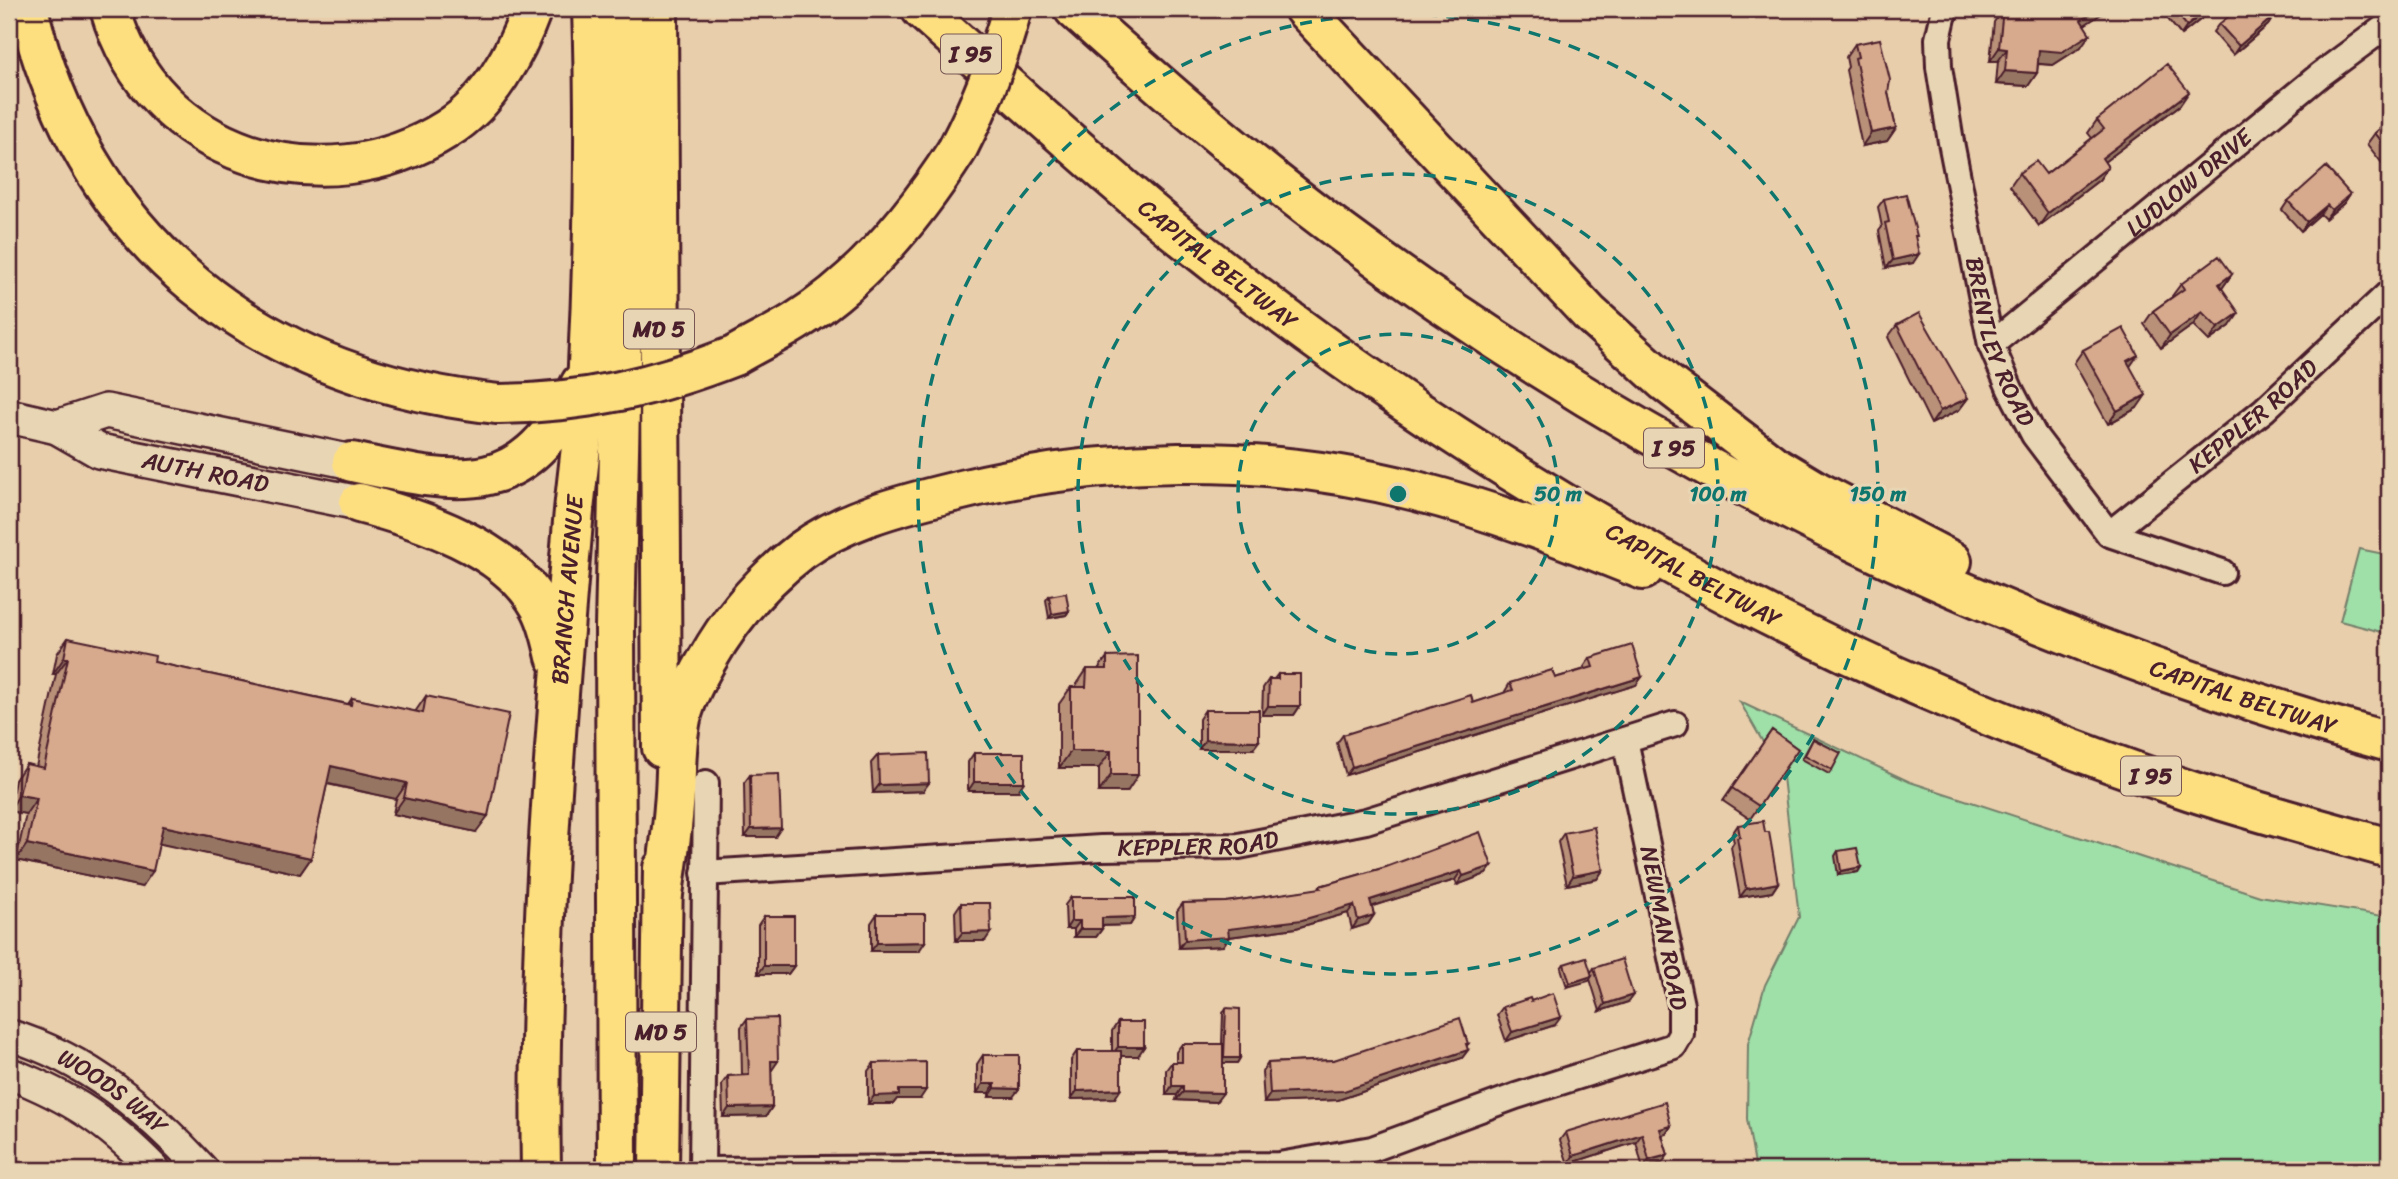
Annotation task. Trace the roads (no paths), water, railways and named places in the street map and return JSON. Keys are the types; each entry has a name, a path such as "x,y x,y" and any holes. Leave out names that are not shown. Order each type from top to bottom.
{"highway":[{"path":"28,9 41,63 70,129 102,186 147,240 188,281 288,346 342,371 446,399 498,404 553,404 617,393 678,377 734,356 796,321 839,289 890,242 929,194 957,150 981,104 1002,47 1012,9"},
{"path":"110,9 128,52 147,81 200,132 260,160 333,167 371,161 402,151 449,128 475,105 496,79 519,44 532,9"},
{"name":"BRANCH AVENUE","path":"541,1170 539,1089 546,919 561,683 588,368 596,118 592,9"},
{"path":"617,1170 615,628 629,9"},
{"name":"MD 5","path":"658,9 658,534 663,894 659,1170"},
{"path":"659,116 666,9"},
{"path":"914,9 1021,99"},
{"name":"CAPITAL BELTWAY","path":"921,9 1164,222 1226,271 1389,390 1598,522 1730,595 1919,686 2084,752 2192,791 2389,848"},
{"name":"CAPITAL BELTWAY","path":"1074,9 1238,151 1336,228 1446,307 1648,434 1776,505 1899,565 2015,614 2118,656 2374,738"},
{"path":"1304,9 1589,313 1664,381 1772,464 1910,540 2123,641 2374,738"},
{"path":"352,462 431,479 476,478 513,468 541,444 566,413 588,368"},
{"path":"663,894 674,808 680,722 707,660 734,618 767,580 803,550 859,519 1003,479 1089,467 1176,462 1258,465 1414,490 1485,511 1595,551 1919,686"},
{"path":"359,503 405,515 472,544 517,577 539,605 552,640 561,683"}],"main road":[{"name":"AUTH ROAD","path":"57,427 106,411 352,462"},
{"name":"AUTH ROAD","path":"9,416 57,427 99,450 359,503"}],"street":[{"name":"BRENTLEY ROAD","path":"1945,9 1938,39 1939,67 1991,345 2034,435 2109,534"},
{"name":"LUDLOW DRIVE","path":"1991,345 2288,101 2389,24"},
{"name":"KEPPLER ROAD","path":"2109,534 2264,410 2389,293"},
{"path":"2109,534 2222,572"},
{"name":"KEPPLER ROAD","path":"704,873 1101,848 1239,846 1366,821 1675,724"},
{"name":"NEWMAN ROAD","path":"702,1170 1279,1166 1372,1149 1607,1065 1674,1046 1681,1034 1681,1005 1625,740"},
{"path":"702,1170 706,783"},
{"name":"WOODS WAY","path":"9,1035 62,1055 114,1085 203,1170"},
{"name":"WOODS WAY","path":"9,1073 60,1094 121,1135 155,1170"}]}
